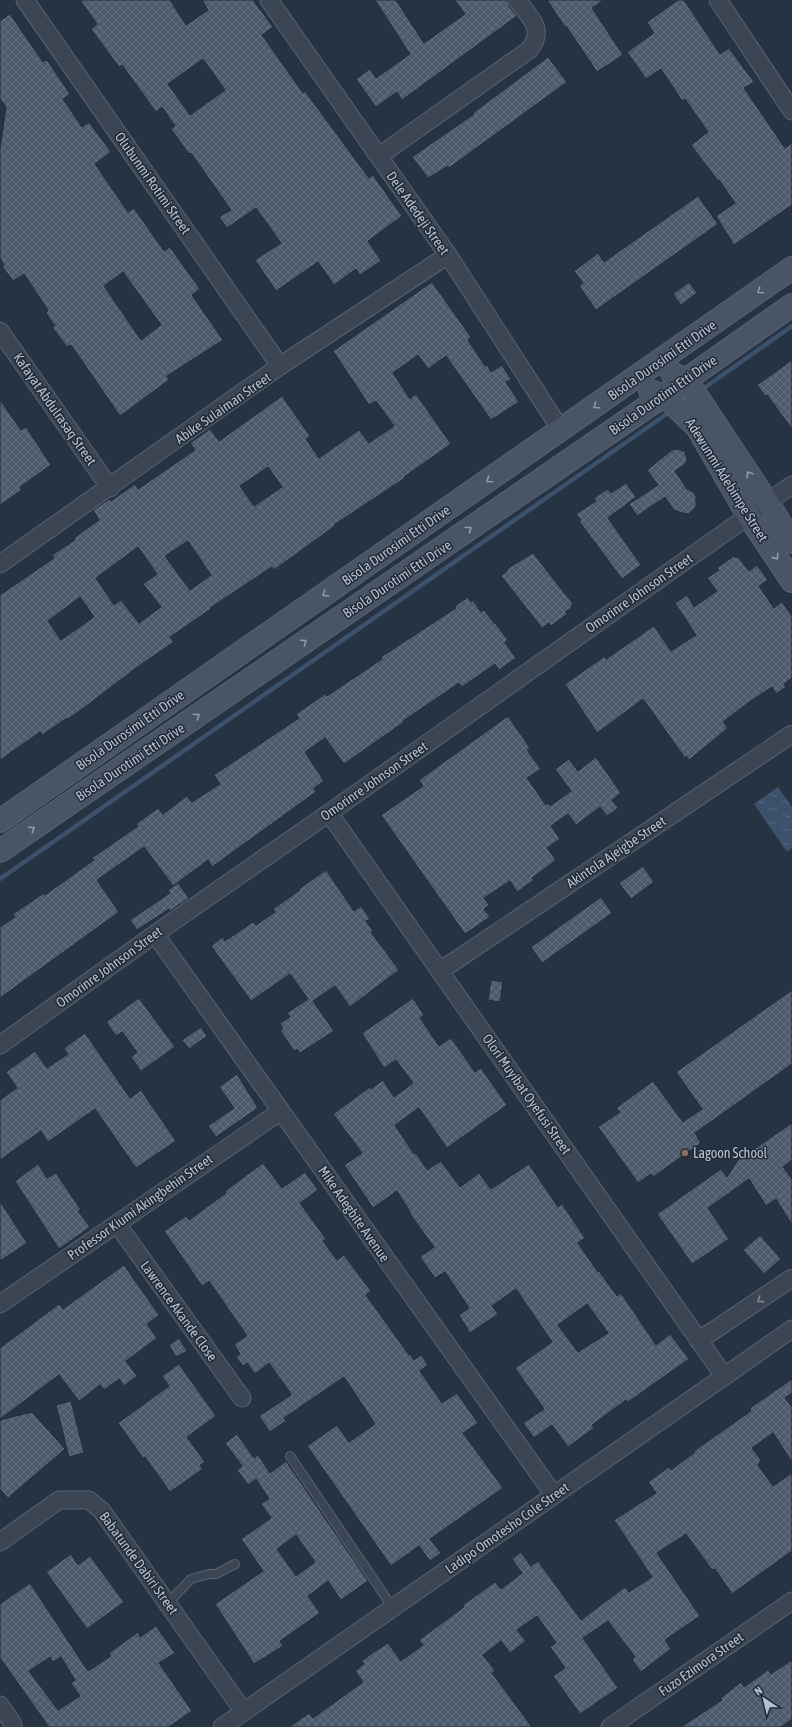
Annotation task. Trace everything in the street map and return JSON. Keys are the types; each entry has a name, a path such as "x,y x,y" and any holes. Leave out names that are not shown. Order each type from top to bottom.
{"main road":[{"name":"Bisola Durosimi Etti Drive","path":"0,821 792,268"},
{"name":"Bisola Durotimi Etti Drive","path":"0,851 682,396 792,305"},
{"name":"Adewunmi Adebimpe Street","path":"655,364 768,502 792,542"},
{"name":"Adewunmi Adebimpe Street","path":"629,383 682,396"},
{"name":"Adewunmi Adebimpe Street","path":"682,396 697,427 748,516 792,581"}],"street":[{"name":"Olubunmi Rotimi Street","path":"25,0 280,366"},
{"name":"Dele Adedeji Street","path":"269,0 448,255 561,430"},
{"path":"379,156 529,50 535,44 537,37 536,29 518,0"},
{"path":"718,0 792,111"},
{"name":"Abike Sulaiman Street","path":"0,564 110,488 280,366 448,255"},
{"name":"Kafayat Abdulrasaq Street","path":"0,331 110,488"},
{"name":"Omorinre Johnson Street","path":"0,1045 792,485"},
{"name":"Akintola Ajeigbe Street","path":"440,971 792,734"},
{"name":"Olori Muyibat Oyefusi Street","path":"329,813 724,1376"},
{"name":"Mike Adegbite Avenue","path":"155,934 554,1495"},
{"name":"Professor Kiumi Akingbehin Street","path":"0,1304 281,1111"},
{"name":"Lawrence Akande Close","path":"117,1224 242,1398"},
{"path":"698,1340 792,1278"},
{"name":"Ladipo Omotesho Cole Street","path":"222,1727 792,1329"},
{"name":"Babatunde Dabiri Street","path":"0,1542 60,1500 89,1500 102,1511 244,1712"},
{"name":"Fuzo Ezimora Street","path":"610,1727 792,1601"},
{"path":"0,1705 12,1726"}],"lane":[{"path":"290,1456 393,1608"},
{"path":"168,1603 191,1579 209,1574 216,1574 235,1564"}],"water":[{"path":"778,787 792,807 792,848 787,852 754,804"}],"building":[{"path":"80,0 170,0 186,25 208,10 202,0 253,0 273,27 262,35 303,93 305,91 369,178 373,175 402,216 368,241 381,261 360,275 356,269 334,285 318,262 276,291 255,260 281,243 256,208 227,228 219,217 231,210 191,153 189,154 171,129 175,126 162,107 156,112 122,65 119,67 91,29 97,24","holes":["203,59 225,90 190,115 168,84"]},
{"path":"375,0 396,0 424,43 465,14 455,0 507,0 509,6 517,16 402,100 397,92 376,107 356,79 370,69 376,78 410,54"},
{"path":"547,0 603,0 592,8 623,55 597,72"},
{"path":"678,0 684,0 720,54 729,48 754,82 744,88 785,148 792,143 792,205 734,245 716,216 735,203 691,145 708,132 685,99 682,101 661,69 646,79 627,52 654,33 647,22"},
{"path":"10,14 43,62 47,60 70,94 63,99 82,127 89,122 111,152 95,164 128,212 134,208 164,251 170,247 200,289 192,295 223,340 167,376 169,380 120,416 71,345 67,347 52,327 55,326 46,313 48,310 24,274 13,281 2,266 4,265 0,258 0,148 6,107 0,99 0,21","holes":["123,272 161,325 141,340 104,286"]},
{"path":"548,57 567,82 449,168 448,166 428,178 412,157 474,114 473,113"},
{"path":"698,196 718,224 596,310 579,286 583,283 574,271 598,253 604,262"},
{"path":"432,282 471,337 468,340 485,366 487,365 491,372 502,365 511,379 506,382 519,402 491,420 446,356 428,369 418,355 393,373 410,399 416,394 451,444 404,477 405,478 334,525 335,526 274,570 272,567 210,608 211,609 170,637 174,642 136,668 81,710 42,735 40,732 0,760 0,595 54,558 52,555 75,540 74,538 99,520 93,510 110,499 111,501 135,484 138,489 195,450 190,443 210,429 219,441 282,396 310,436 306,439 319,458 359,430 369,443 394,426 376,401 369,405 333,351","holes":["268,467 282,487 254,506 240,486","188,541 211,575 190,590 165,556","138,547 157,574 143,584 161,607 139,623 121,600 114,605 96,578","80,597 94,617 61,640 48,621"]},
{"path":"689,282 697,293 681,305 673,294"},
{"path":"792,360 792,429 767,395 765,396 757,385"},
{"path":"0,400 21,430 26,427 51,465 20,487 22,490 0,505"},
{"path":"678,449 685,452 687,460 685,464 675,471 687,489 693,492 696,496 696,507 688,514 682,513 674,510 665,497 637,516 629,504 658,485 647,470 672,450"},
{"path":"626,483 636,497 608,518 641,565 622,579 579,521 581,520 576,514 596,501 594,498 608,489 611,493"},
{"path":"533,553 573,604 571,605 572,607 565,612 567,614 551,626 549,623 542,628 501,576 508,570 507,569"},
{"path":"734,556 736,558 738,557 749,571 757,565 768,580 759,586 774,608 782,602 792,616 792,678 784,684 786,687 776,694 772,687 745,705 723,722 728,728 689,760 686,756 685,758 643,699 597,733 565,684 605,656 606,659 654,626 671,651 696,635 675,603 687,595 694,607 717,591 707,578 719,570 717,568"},
{"path":"468,597 471,602 473,600 481,612 484,610 495,623 508,640 505,642 516,658 499,670 495,664 462,687 459,683 344,764 325,738 305,752 324,781 314,788 316,792 212,867 208,860 173,886 144,847 97,880 119,912 0,998 0,927 15,917 13,914 44,893 45,895 94,860 92,858 138,826 136,824 158,808 163,814 187,796 192,802 220,784 214,775 299,718 296,714 325,694 327,696 382,659 381,657 456,608 455,606"},
{"path":"508,716 530,748 527,750 541,769 527,778 546,805 548,803 550,806 571,791 555,769 569,759 578,771 596,757 621,793 612,800 618,808 607,816 600,807 576,825 568,814 551,826 560,839 547,848 556,860 532,878 534,880 517,892 510,881 484,898 489,905 484,909 490,917 465,934 381,815 423,786 419,780"},
{"path":"643,866 654,882 631,899 619,883"},
{"path":"326,870 354,911 361,906 370,919 366,921 373,931 371,932 399,970 350,1007 335,986 313,1001 334,1031 300,1053 297,1049 294,1051 280,1030 283,1029 280,1023 290,1017 287,1013 308,999 290,974 251,1001 211,946 223,937 225,941 253,922 256,925 275,912 273,909"},
{"path":"178,883 189,898 137,930 130,920 170,893 168,890"},
{"path":"601,897 612,913 542,963 531,947"},
{"path":"491,980 503,982 500,1002 488,1000"},
{"path":"792,990 792,1064 695,1133 701,1143 653,1177 651,1174 638,1183 598,1127 620,1112 616,1108 653,1081 683,1122 702,1109 676,1072"},
{"path":"139,998 175,1047 141,1071 131,1057 137,1052 122,1032 116,1036 106,1022"},
{"path":"413,998 424,1015 420,1018 439,1046 451,1038 475,1072 481,1068 507,1105 447,1148 419,1108 395,1125 414,1154 416,1153 427,1170 441,1161 460,1187 479,1173 491,1189 529,1164 558,1207 562,1204 585,1238 578,1243 598,1272 599,1271 617,1296 621,1293 656,1345 670,1334 689,1359 628,1402 626,1400 592,1425 594,1428 568,1447 552,1425 534,1438 523,1423 544,1409 515,1368 552,1342 516,1289 492,1306 498,1314 470,1333 459,1315 469,1308 445,1272 435,1278 420,1257 434,1247 410,1214 411,1213 397,1191 373,1208 344,1165 362,1153 333,1114 370,1087 371,1089 383,1080 394,1097 413,1083 396,1060 384,1068 362,1033","holes":["587,1304 608,1333 578,1352 558,1325"]},
{"path":"201,1027 207,1036 189,1049 182,1040"},
{"path":"85,1033 130,1098 141,1090 176,1141 136,1168 95,1109 48,1142 41,1131 0,1160 0,1100 17,1088 6,1072 35,1051 47,1068 68,1054 64,1048"},
{"path":"237,1074 258,1108 216,1137 208,1126 234,1108 219,1087"},
{"path":"792,1123 792,1160 783,1167 792,1179 792,1225 776,1199 766,1206 749,1179 708,1208 729,1239 692,1264 657,1214 721,1169 727,1177 738,1160"},
{"path":"263,1163 282,1188 305,1172 318,1190 300,1203 326,1239 323,1241 337,1260 344,1255 371,1291 366,1295 409,1355 410,1354 414,1360 421,1355 428,1365 420,1371 442,1403 457,1393 478,1423 463,1433 503,1488 430,1539 441,1553 430,1561 419,1546 391,1566 307,1446 337,1425 349,1442 375,1424 344,1377 284,1418 286,1421 270,1432 259,1416 291,1395 289,1391 269,1363 255,1374 247,1363 243,1366 236,1357 240,1354 234,1344 247,1336 209,1281 202,1286 164,1231 186,1216 189,1220"},
{"path":"38,1164 47,1178 56,1173 81,1210 78,1211 90,1227 59,1249 15,1181"},
{"path":"0,1201 27,1243 0,1261"},
{"path":"760,1235 781,1259 764,1274 743,1250"},
{"path":"124,1265 159,1315 147,1324 157,1338 126,1361 137,1376 124,1386 119,1379 104,1390 100,1385 79,1401 59,1375 0,1419 0,1348 59,1304 63,1309"},
{"path":"179,1338 187,1351 176,1357 169,1345"},
{"path":"179,1364 216,1416 187,1437 205,1462 200,1465 203,1469 170,1492 118,1423 169,1386 162,1376"},
{"path":"792,1379 792,1393 785,1398 792,1407 792,1462 773,1433 752,1448 761,1460 758,1465 773,1486 792,1473 792,1551 732,1594 715,1569 712,1570 686,1534 657,1553 700,1616 665,1640 671,1649 641,1672 632,1660 635,1657 608,1621 583,1638 618,1688 580,1714 553,1676 565,1668 550,1647 556,1643 537,1616 517,1630 526,1641 510,1653 501,1641 483,1655 495,1671 492,1673 532,1727 289,1727 309,1713 313,1718 363,1682 355,1671 364,1664 362,1661 371,1654 388,1643 401,1661 423,1645 419,1640 464,1607 463,1605 495,1582 501,1589 522,1573 512,1559 521,1552 531,1566 538,1561 581,1620 625,1587 629,1592 652,1577 614,1520 656,1493 648,1482 669,1467 671,1470 695,1452 694,1451 751,1411 750,1408"},
{"path":"71,1401 84,1453 69,1457 56,1405"},
{"path":"32,1412 65,1449 8,1498 0,1489 0,1420"},
{"path":"237,1434 254,1458 258,1455 270,1473 286,1461 368,1581 341,1600 328,1581 308,1596 320,1613 280,1641 283,1646 254,1664 215,1604 263,1571 241,1539 271,1518 261,1504 269,1499 256,1479 248,1485 237,1470 242,1466 225,1443","holes":["296,1535 315,1562 296,1576 277,1549"]},
{"path":"71,1554 78,1565 90,1556 124,1602 87,1629 46,1572"},
{"path":"30,1583 88,1671 111,1656 109,1653 138,1632 140,1637 156,1626 175,1653 159,1663 192,1711 169,1727 49,1727 0,1658 0,1604","holes":["50,1657 53,1662 61,1657 75,1680 71,1683 80,1696 58,1710 29,1671"]},
{"path":"792,1660 792,1719 781,1727 681,1727 722,1700 721,1698 741,1682 744,1687 768,1670 771,1674"}],"waterway":[{"path":"700,391 792,326"},
{"path":"0,879 671,411"}],"place":[{"name":"Lagoon School","path":"685,1153"}]}
